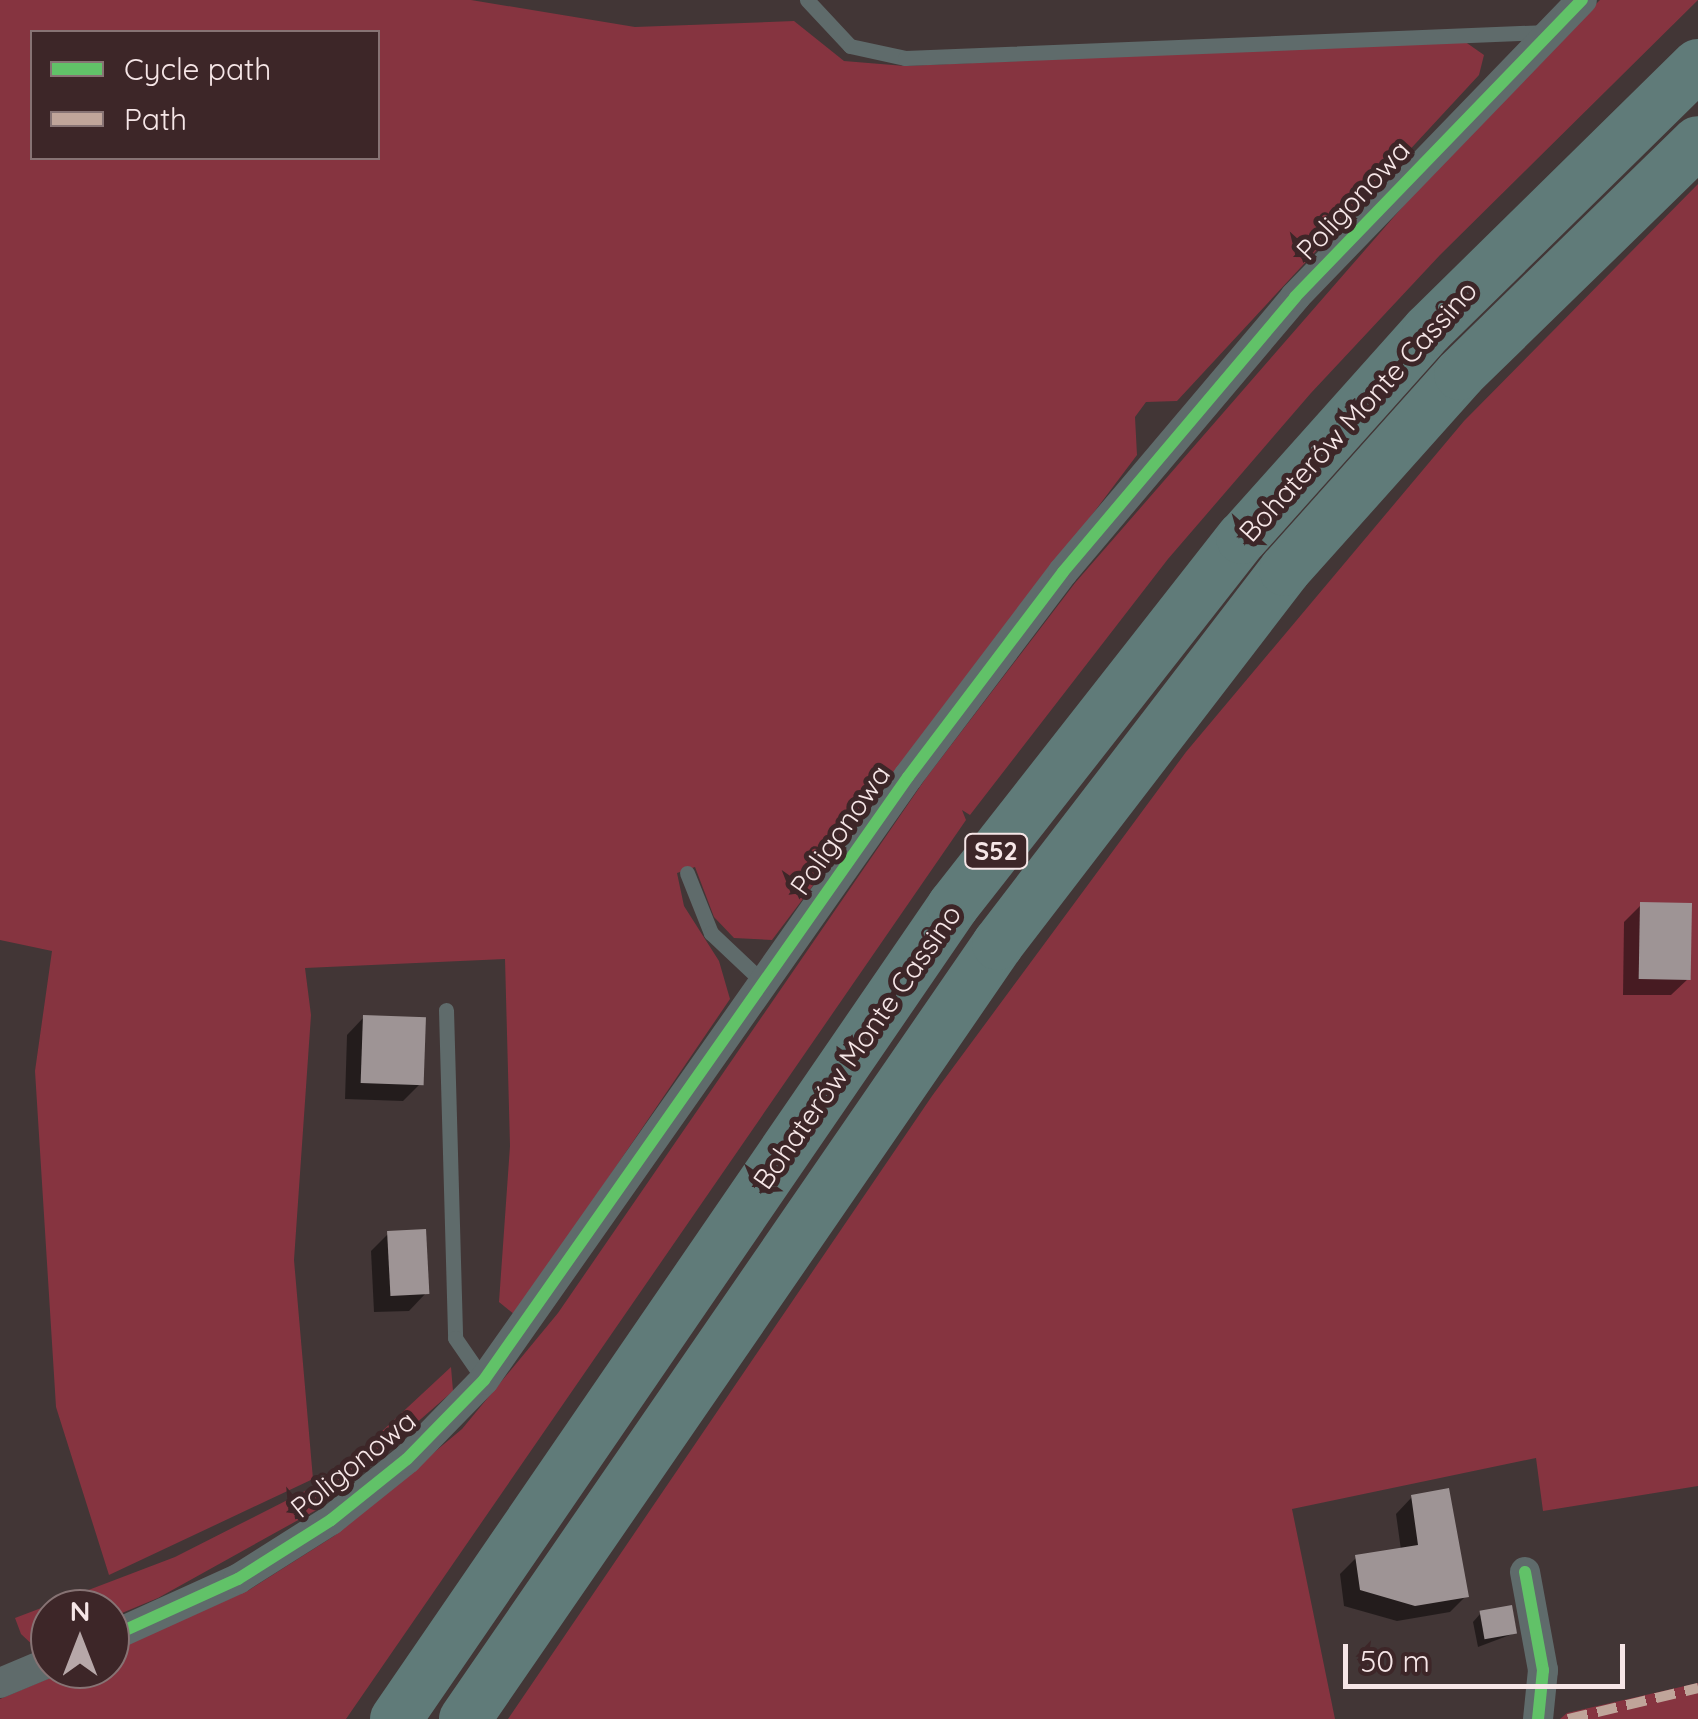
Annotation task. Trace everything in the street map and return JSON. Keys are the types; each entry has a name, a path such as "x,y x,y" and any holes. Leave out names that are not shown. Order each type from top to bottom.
{"highway":[{"name":"Bohaterów Monte Cassino","path":"396,1719 954,906 1242,538 1428,330 1698,65"},
{"name":"Bohaterów Monte Cassino","path":"465,1719 998,944 1286,570 1460,374 1698,142"}],"street":[{"name":"Poligonowa","path":"130,1628 238,1579 331,1520 407,1459 484,1380 908,777 1163,450 1295,297 1582,0"},
{"path":"1525,1572 1543,1670 1538,1719"},
{"path":"0,1683 30,1670"}],"lane":[{"path":"807,0 850,46 906,58 1547,32"},
{"path":"687,873 710,933 762,982"},
{"path":"446,1010 454,1338 484,1380"}],"shaded area":[{"path":"0,0 471,0 635,27 794,21 844,61 905,66 1464,41 1484,55 1479,75 1177,401 1146,402 1135,417 1137,455 772,940 734,938 714,917 695,867 677,873 684,906 719,961 730,999 515,1315 499,1302 510,1146 505,959 305,968 311,1015 294,1260 313,1479 109,1575 56,1407 35,1071 52,951 0,940"},
{"path":"1600,0 1698,0 1440,255 1311,393 1168,559 970,815 962,810 966,820 346,1719 0,1719 0,1699 30,1686 130,1689 130,1643 249,1590 334,1536 462,1429 558,1313 926,778 1075,583 1466,134"},
{"path":"1698,184 1698,1486 1543,1511 1536,1458 1292,1509 1335,1719 508,1719 932,1096 1186,752 1464,421"},
{"path":"451,1367 453,1391 318,1509 130,1610 130,1589 91,1589 175,1557 309,1489 351,1460"},
{"path":"30,1612 30,1642 21,1634 15,1618"},
{"path":"1698,1683 1698,1719 1560,1719 1567,1713"}],"building":[{"path":"1640,902 1692,903 1691,980 1639,979"},
{"path":"363,1015 426,1017 424,1085 361,1083"},
{"path":"426,1229 429,1294 390,1296 387,1231"},
{"path":"1449,1488 1469,1597 1415,1606 1360,1590 1355,1555 1418,1545 1411,1495"},
{"path":"1512,1605 1517,1634 1485,1639 1480,1611"}],"marked path":[{"path":"1568,1719 1698,1688"}],"cycle path":[{"path":"130,1628 238,1579 331,1520 407,1459 484,1380 908,777 1063,572 1295,297 1582,0"},
{"path":"1525,1572 1543,1670 1538,1719"}]}
